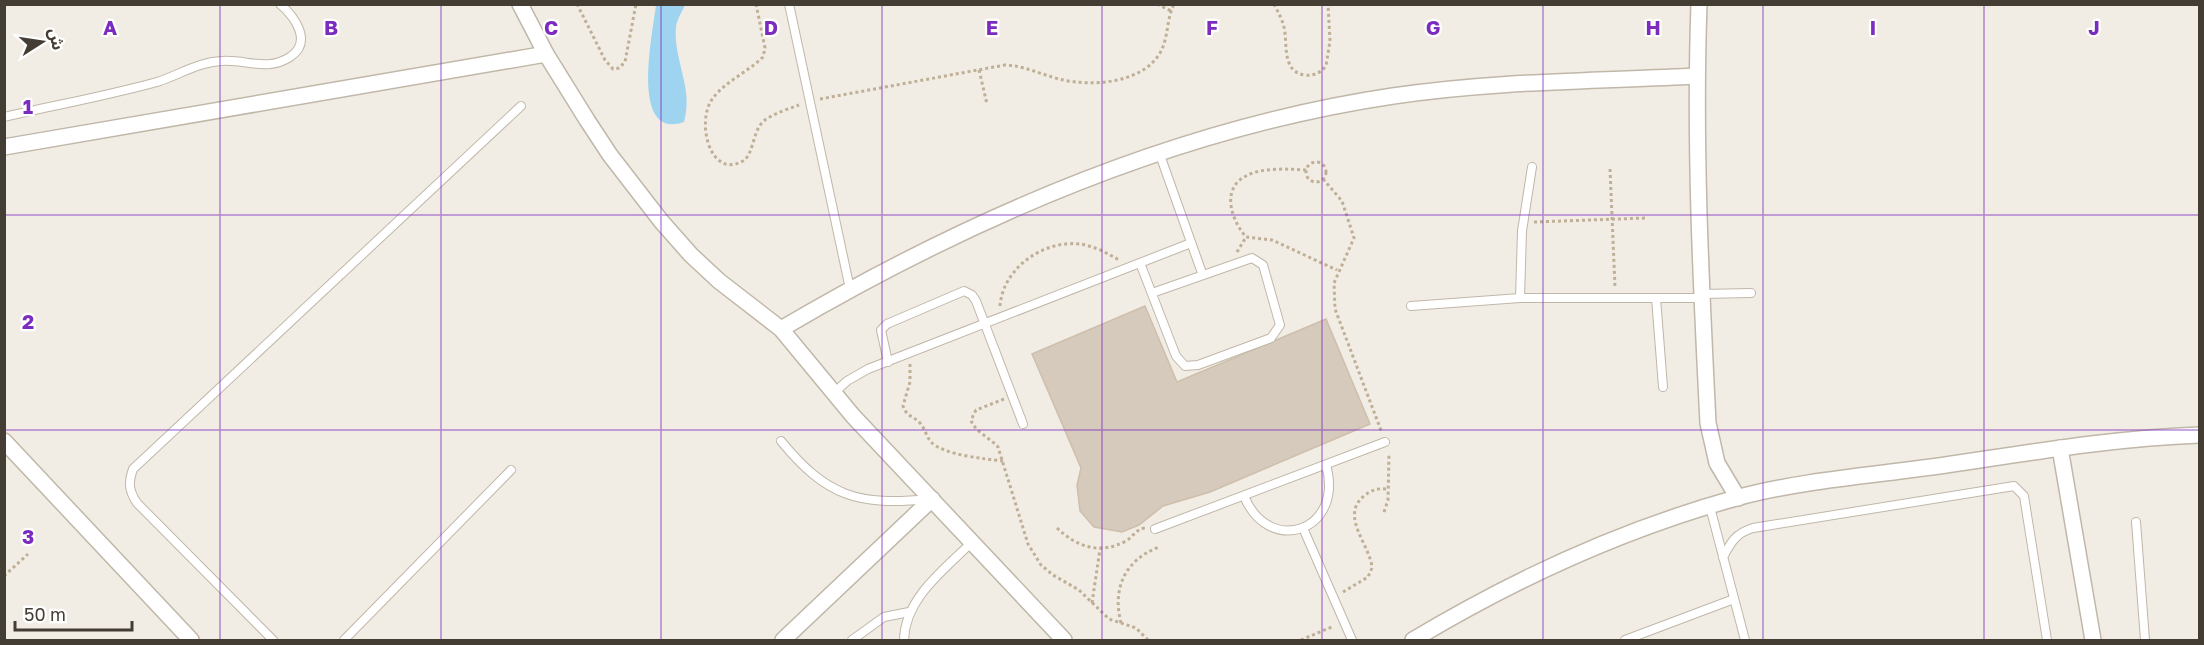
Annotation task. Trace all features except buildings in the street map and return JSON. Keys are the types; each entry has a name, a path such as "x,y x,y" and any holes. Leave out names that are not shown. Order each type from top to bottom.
{"street":[{"path":"520,4 546,54 610,155 661,221 712,274 781,329 834,393 1064,640"},
{"path":"1700,4 1697,76 1702,296 1711,443 1717,463 1738,498"},
{"path":"4,147 546,54"},
{"path":"781,329 914,254 988,220 1073,185 1244,127 1318,109 1394,96 1470,88 1697,76"},
{"path":"1413,640 1514,585 1586,552 1738,498 2060,448 2139,438 2199,435"},
{"path":"4,441 191,640"},
{"path":"2060,448 2093,640"},
{"path":"783,640 932,499"}],"lane":[{"path":"4,117 82,102 158,81 208,62 225,60 268,65 280,62 291,57 299,46 301,34 291,8 280,4"},
{"path":"792,5 850,289"},
{"path":"273,640 137,503 130,493 129,481 133,469 522,106"},
{"path":"1160,155 1202,273"},
{"path":"1520,298 1523,222 1532,166"},
{"path":"834,393 856,374 1191,243"},
{"path":"1136,265 1152,292 1176,356 1185,366 1198,365 1271,338 1277,333 1280,319 1266,272 1258,260 1245,258 1152,292"},
{"path":"888,362 881,330 887,324 957,292 964,291 972,295 985,324 1023,424"},
{"path":"1411,306 1520,298 1656,298 1751,293"},
{"path":"1656,298 1663,387"},
{"path":"781,441 818,481 849,496 891,503 932,499"},
{"path":"1155,529 1385,442"},
{"path":"1244,496 1253,513 1267,525 1284,530 1303,528 1322,514 1328,503 1330,479 1326,465"},
{"path":"345,640 511,470"},
{"path":"1723,557 1741,531 1753,528 2014,486 2024,496 2047,640"},
{"path":"1710,507 1745,640"},
{"path":"2136,522 2145,640"},
{"path":"1303,528 1352,640"},
{"path":"904,640 909,612 918,598 972,542"},
{"path":"1626,640 1734,599"},
{"path":"852,640 884,617 909,612"}],"path":[{"path":"577,4 605,60 613,69 619,68 628,52 636,4"},
{"path":"756,4 765,48 763,57 712,98 703,127 712,152 720,161 731,164 742,162 750,155 757,130 765,120 810,100 979,70 1018,66 1072,81 1091,82 1126,77 1144,69 1158,56 1167,39 1174,4"},
{"path":"1157,4 1171,11"},
{"path":"1274,4 1284,26 1287,60 1300,74 1309,76 1317,74 1326,66 1330,41 1328,4"},
{"path":"979,70 987,104"},
{"path":"1318,162 1326,171 1323,178 1317,182 1310,180 1306,170 1311,163 1318,162"},
{"path":"1610,169 1616,298"},
{"path":"1306,170 1268,171 1245,176 1233,191 1231,201 1234,221 1246,237 1272,240 1337,270"},
{"path":"1323,178 1342,201 1353,230 1353,246 1337,270 1333,296 1336,315 1391,461 1387,489 1388,500 1384,512"},
{"path":"1523,222 1646,218"},
{"path":"998,319 1000,299 1009,279 1022,263 1040,251 1060,244 1081,244 1102,250 1136,265"},
{"path":"910,354 910,382 903,406 909,416 920,423 933,444 940,449 1003,461"},
{"path":"1013,398 984,405 973,414 971,420 976,429 988,436 998,447 1028,544 1041,565 1053,575 1079,590 1109,619 1136,628 1148,640"},
{"path":"1333,597 1371,573 1372,563 1356,528 1356,507 1362,497 1372,491 1387,489"},
{"path":"1057,528 1069,540 1083,547 1100,549 1122,543 1140,528 1155,529"},
{"path":"1121,623 1117,596 1123,576 1135,560 1159,547"},
{"path":"1092,603 1100,549"},
{"path":"4,576 28,554"},
{"path":"1301,640 1344,621"}],"water":[{"path":"656,5 685,5 678,18 676,39 687,97 684,122 667,124 656,116 650,100 649,59"}]}
